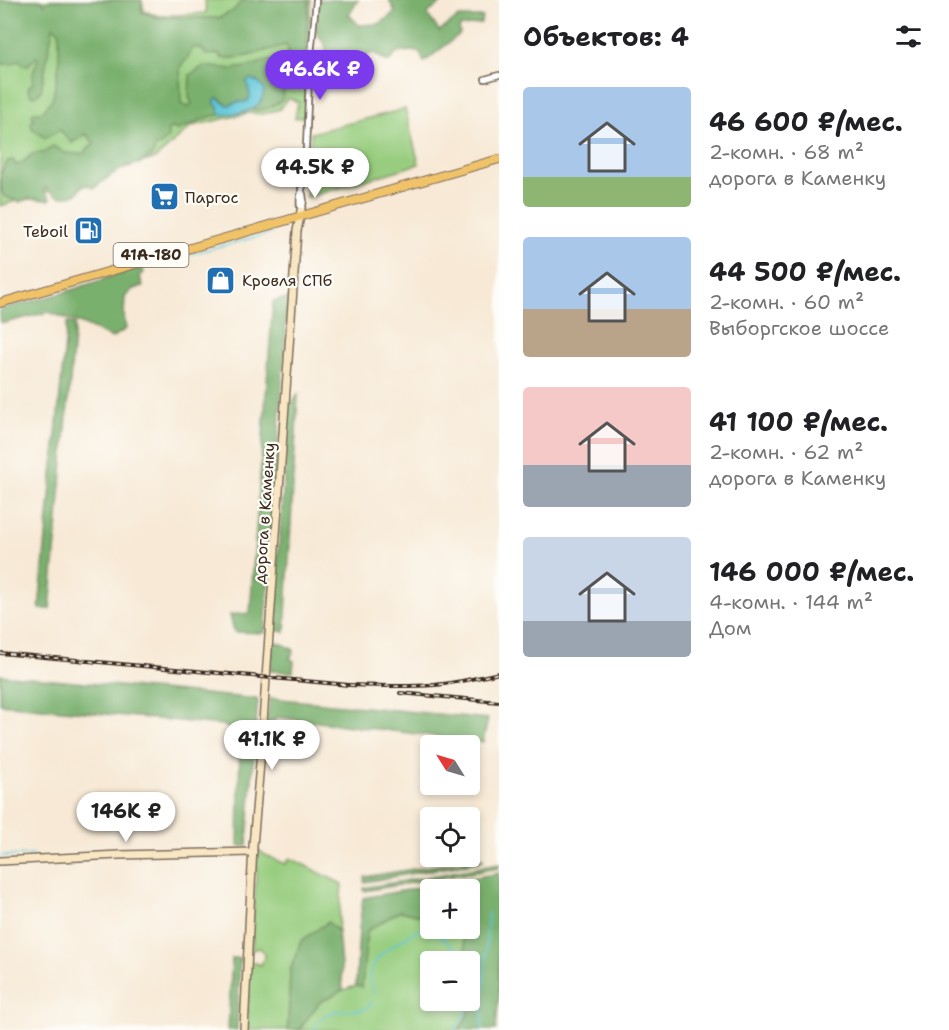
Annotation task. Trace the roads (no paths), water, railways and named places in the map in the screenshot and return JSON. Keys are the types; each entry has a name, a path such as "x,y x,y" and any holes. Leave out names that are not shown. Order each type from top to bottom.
{"main road":[{"name":"41А-180","path":"0,303 499,154"},
{"name":"41А-180","path":"0,298 499,159"}],"street":[{"name":"дорога в Каменку","path":"244,1030 253,852 297,231 304,204 301,189 304,185 309,78 316,0"},
{"path":"485,79 499,75"},
{"path":"0,861 253,852"}],"water":[{"path":"250,79 258,82 264,89 263,97 255,108 242,113 220,115 214,102 217,98 229,105 248,101 250,96 247,81"}],"waterway":[{"path":"155,263 272,233"},
{"path":"0,856 35,855"},
{"path":"482,1030 488,913"},
{"path":"374,993 370,977 375,962 390,947 417,931 432,932 456,951"},
{"path":"313,1030 327,1014 335,1011 360,1010 370,1006 373,1001"},
{"path":"455,1030 466,1011"}],"railway":[{"path":"0,653 349,685 434,685 499,673"},
{"path":"400,693 499,702"}],"place":[{"name":"Паргос","path":"164,197"},
{"name":"Teboil","path":"89,231"},
{"name":"Кровля СПб","path":"221,280"}]}
